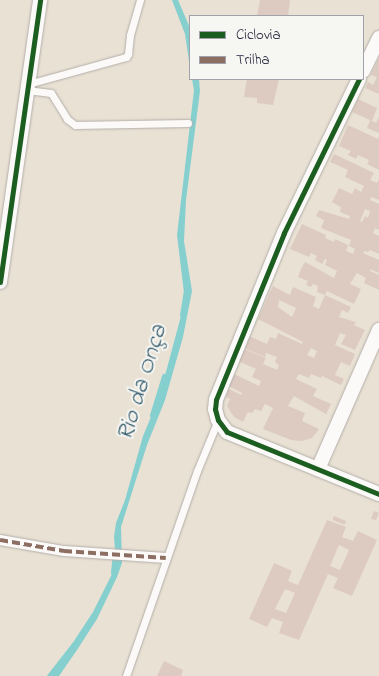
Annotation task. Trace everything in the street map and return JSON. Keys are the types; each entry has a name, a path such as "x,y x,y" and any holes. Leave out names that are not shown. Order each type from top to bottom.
{"street":[{"path":"0,282 40,0"},
{"path":"364,69 379,38"},
{"path":"359,80 284,233 216,400 215,410 220,424 234,436 379,494"},
{"path":"318,469 379,330"},
{"path":"0,540 64,551 166,558"}],"lane":[{"path":"27,87 126,57 140,0"},
{"path":"27,87 51,93 67,120 75,125 188,123"},
{"path":"126,676 197,471 220,424"}],"water":[{"path":"172,0 178,0 189,26 189,61 185,34"},
{"path":"192,80 199,80 200,91 186,200 184,241 192,291 183,337 165,400 147,445 121,527 122,563 117,577 97,619 77,650 59,676 51,676 93,612 111,576 116,562 114,537 116,523 125,500 143,436 159,398 185,301 177,235 194,90"}],"building":[{"path":"260,0 290,0 288,15 257,15"},
{"path":"379,58 379,94 365,88 368,82 373,85 377,77 371,75"},
{"path":"247,80 279,80 273,105 257,103 257,98 244,97"},
{"path":"358,99 377,108 372,121 376,123 379,117 379,133 367,128 370,120 352,112"},
{"path":"348,125 378,139 379,136 379,170 367,164 369,160 358,155 356,159 348,155 351,151 339,146"},
{"path":"334,154 374,173 370,180 377,183 379,179 379,200 371,197 370,200 379,204 379,230 375,228 373,233 379,236 379,254 370,250 363,253 379,260 379,273 370,269 370,271 379,275 379,290 364,283 366,278 357,273 350,284 361,289 354,304 327,291 325,295 317,292 318,286 313,284 311,287 306,285 308,281 298,277 301,269 305,262 334,278 337,271 325,265 327,260 325,259 322,264 315,260 317,256 311,253 309,257 290,249 302,224 326,235 325,238 334,242 335,239 348,245 346,251 353,254 355,249 349,246 351,240 321,228 324,220 316,216 319,210 349,219 350,216 340,212 341,207 332,202 339,188 352,194 355,188 361,192 364,186 345,177 348,170 330,162","holes":["365,209 370,211 368,218 365,216 362,222 360,221"]},
{"path":"273,286 290,295 293,287 316,297 313,306 319,309 325,295 351,307 348,313 342,310 339,317 356,322 354,325 365,330 355,350 341,344 346,335 340,333 335,345 355,354 350,366 341,362 335,375 344,379 341,385 322,376 321,378 311,374 309,378 299,374 296,379 317,389 313,396 331,404 326,414 294,396 288,406 305,413 302,421 319,429 312,438 302,441 291,440 263,429 273,408 265,404 261,411 255,409 252,413 248,412 243,422 234,417 227,406 230,399 226,397 227,394 229,389 241,395 242,393 227,385 232,373 259,386 261,381 252,377 256,369 238,361 244,349 266,358 263,364 277,370 279,365 275,362 277,357 266,353 265,357 244,348 249,336 267,344 270,337 276,339 278,333 302,344 303,342 258,319","holes":["279,300 296,308 292,317 278,307","311,348 317,351 314,358 307,355"]},
{"path":"374,511 379,513 376,520 371,519"},
{"path":"334,516 346,521 344,525 332,520"},
{"path":"327,520 346,527 342,537 353,541 358,531 377,540 352,596 333,588 338,578 328,574 299,640 279,633 283,622 272,618 267,627 249,619 274,563 292,571 288,581 298,585","holes":["339,545 349,550 340,570 330,566","285,589 295,593 286,613 275,609"]},
{"path":"164,661 183,670 181,676 157,676"}],"waterway":[{"name":"Rio da Onça","path":"182,315 186,291"},
{"name":"Rio da Onça","path":"152,415 164,376"},
{"name":"Rio da Onça","path":"113,572 115,553"},
{"name":"Rio da Onça","path":"49,676 73,645"}],"marked path":[{"path":"0,540 64,551 166,558"}],"cycle path":[{"path":"0,282 40,0"},
{"path":"359,80 284,233 216,400 215,409 218,420 227,432 379,494"}]}
